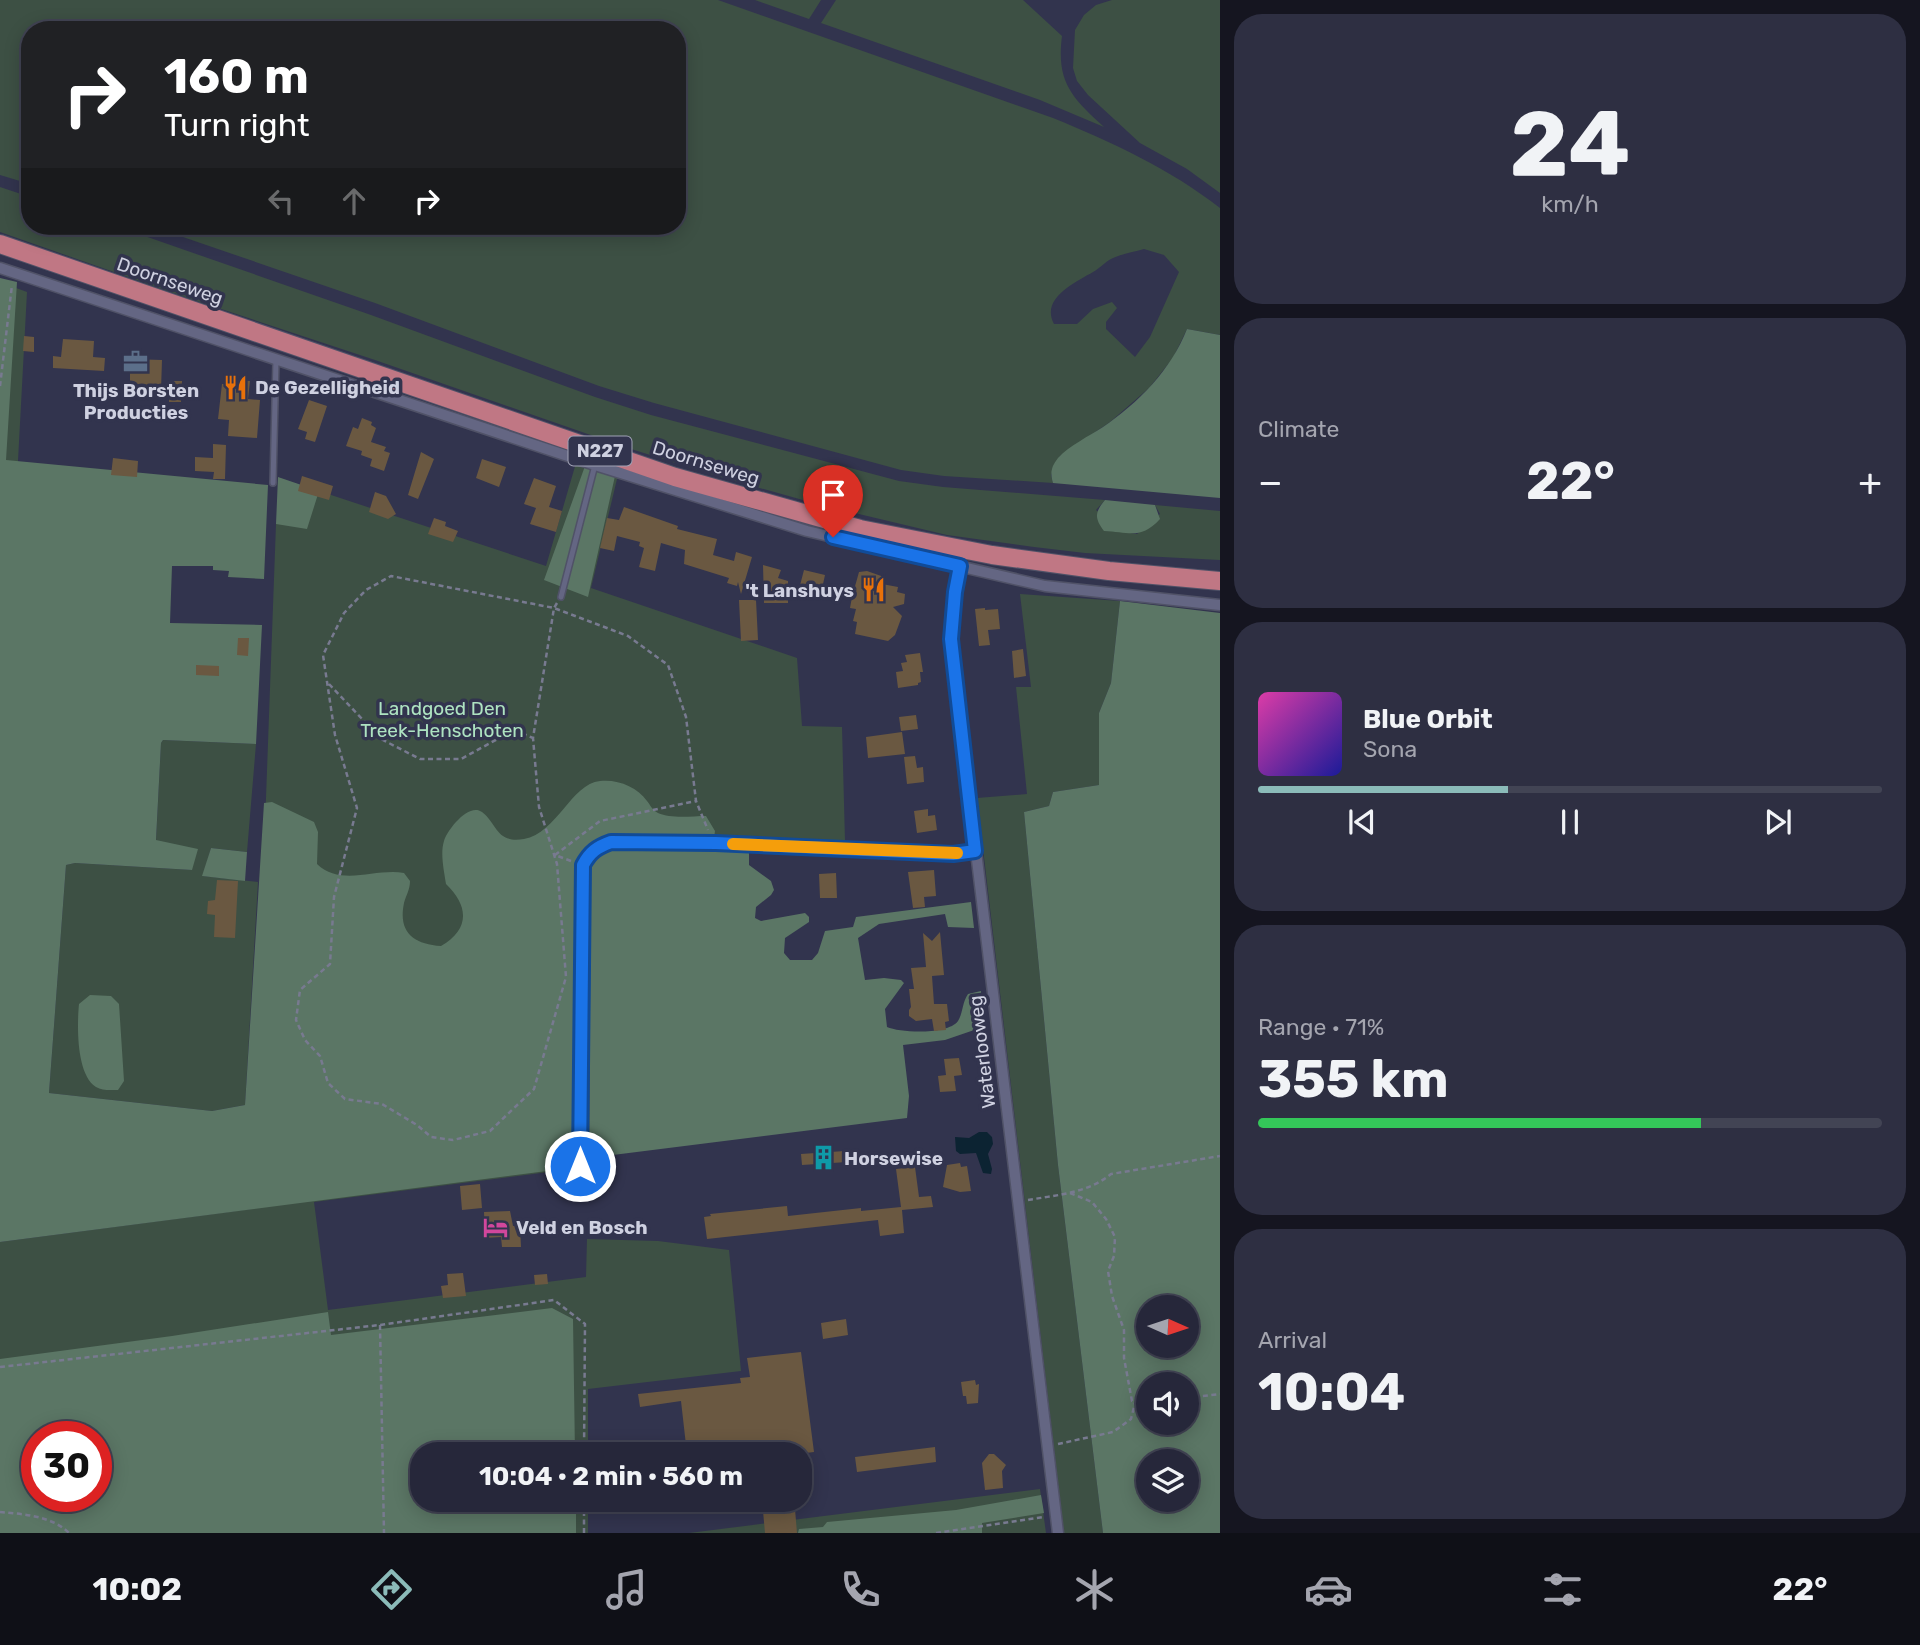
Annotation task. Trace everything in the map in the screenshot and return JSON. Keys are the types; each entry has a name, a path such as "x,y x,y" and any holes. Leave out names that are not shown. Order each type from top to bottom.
{"main road":[{"name":"Doornseweg","path":"0,244 675,477 860,529 992,555 1109,571 1220,581"}],"street":[{"name":"Doornseweg","path":"0,268 595,465 807,531 1045,586 1220,605"},
{"name":"Waterlooweg","path":"960,566 951,639 1058,1533"},
{"path":"580,1166 583,865 589,853 611,842 716,843 953,854 975,851"}],"lane":[{"path":"272,483 276,360"},
{"path":"561,597 595,465"}],"path":[{"path":"0,386 13,272"},
{"path":"554,608 533,738 539,807 555,855 566,978 534,1088 490,1130 453,1140 431,1137 417,1125 382,1104 345,1099 328,1083 320,1056 305,1041 296,1020 300,990 330,964 334,897 357,808 335,735 323,655 344,613 366,590 391,576 554,608 628,636 668,665 686,717 695,801 716,843"},
{"path":"328,682 381,739 420,759 461,760 514,730 533,738"},
{"path":"555,855 600,821 695,801"},
{"path":"555,855 583,865"},
{"path":"1018,1202 1070,1193 1099,1184 1111,1174 1220,1156"},
{"path":"1047,1446 1113,1432 1131,1419 1135,1403 1132,1401 1124,1358 1124,1330 1112,1296 1108,1270 1114,1256 1115,1237 1106,1219 1092,1202 1070,1193"},
{"path":"0,1367 380,1325 554,1300 585,1324 584,1442"},
{"path":"380,1325 384,1533"},
{"path":"1199,1396 1220,1394"},
{"path":"0,1512 33,1516 62,1526 69,1533"},
{"path":"584,1512 584,1533"},
{"path":"936,1533 1011,1520 1056,1516"}],"green space":[{"path":"0,0 718,0 1053,118 1140,157 1201,194 1220,208 1220,335 1187,329 1173,358 1149,388 1110,422 1060,456 1051,475 1053,483 944,476 901,470 599,386 375,303 177,235 686,235 686,21 21,21 21,181 0,175","holes":["1144,249 1164,255 1179,272 1150,337 1135,357 1106,329 1106,322 1117,308 1112,302 1093,309 1077,324 1054,324 1052,306 1062,292 1109,260 1123,254"]},
{"path":"755,0 821,0 809,19"},
{"path":"836,0 1023,0 1062,36 1062,66 1069,88 1083,107 1104,127 1040,100 821,23"},
{"path":"1112,0 1220,0 1220,193 1187,169 1140,143 1088,95 1077,81 1073,68 1075,30 1084,15 1096,5"},
{"path":"0,187 21,194 21,235 142,235 595,397 651,415 899,481 1105,500 1096,510 1124,532 1137,534 1160,514 1155,505 1220,511 1220,560 1085,553 947,535 817,504 628,448 0,232"},
{"path":"0,278 17,282 6,460 268,485 264,579 228,577 229,571 213,570 213,566 172,566 170,623 262,625 256,744 163,740 161,743 156,840 198,849 192,870 75,863 66,865 49,1093 212,1111 245,1105 264,803 272,802 314,822 318,832 317,864 326,871 347,876 404,873 410,881 403,913 406,929 423,943 441,946 457,932 463,917 459,901 446,884 442,856 446,836 459,819 477,810 487,817 502,836 515,840 524,839 546,828 581,790 590,784 614,781 638,792 653,809 663,815 706,816 715,831 714,838 602,838 585,850 579,862 578,1167 0,1242"},
{"path":"0,282 27,292 5,705"},
{"path":"1187,329 1220,335 1220,498 1053,483 1052,470 1058,458 1073,445 1116,418 1141,396 1163,372"},
{"name":"Landgoed Den Treek-Henschoten","path":"576,463 623,471 620,479 617,479 591,588 797,658 802,726 842,727 845,841 572,832 572,1169 314,1202 328,1310 586,1277 587,1239 658,1241 729,1250 741,1371 588,1389 588,1442 410,1442 410,1512 588,1512 588,1533 0,1533 0,1242 251,1209 276,524 319,491 546,566"},
{"path":"585,466 615,476 588,597 544,580"},
{"path":"278,477 319,491 307,529 276,524"},
{"path":"1105,500 1155,505 1160,519 1141,532 1104,531 1097,515"},
{"path":"1020,594 1120,601 1111,683 1099,713 1099,785 1053,792 1049,806 1024,812 1058,1165 1103,1533 1064,1533 977,798 1027,794 1016,687 1031,687"},
{"path":"1120,601 1220,613 1220,1533 1103,1533 1058,1165 1024,812 1049,806 1053,792 1099,785 1099,713 1111,683"},
{"path":"163,740 256,744 247,852 211,848 203,876 258,882 245,1105 212,1111 49,1093 66,865 75,863 192,870 156,841"},
{"path":"211,848 247,852 245,881 202,876"},
{"path":"614,848 749,849 749,865 771,881 774,890 756,907 755,918 761,921 805,913 809,917 809,922 785,938 784,953 790,960 812,960 818,953 825,931 853,927 856,917 971,902 974,928 948,927 945,914 879,924 858,938 865,980 884,978 901,980 904,983 885,1009 887,1027 903,1031 935,1031 953,1026 961,1015 968,994 981,991 983,1027 945,1040 903,1045 909,1096 907,1118 589,1158 591,868 597,851"},
{"path":"90,995 111,996 119,1004 124,1081 118,1090 96,1087 89,1081 81,1061 78,1036 79,1004"},
{"path":"552,1308 573,1319 575,1442 410,1442 410,1512 576,1512 576,1533 0,1533 0,1359 328,1312 331,1335"},
{"path":"1040,1489 1046,1533 689,1533"},
{"path":"1041,1495 1044,1513 982,1523 982,1533 798,1533 799,1529 823,1527 827,1522 956,1510"}],"water":[{"path":"979,1132 987,1132 992,1137 993,1144 988,1154 991,1174 983,1173 976,1153 960,1154 956,1151 955,1137 969,1138"}],"building":[{"path":"24,336 34,337 34,352 23,351"},
{"path":"63,339 94,341 93,357 105,358 104,371 53,368 53,356 61,357"},
{"path":"130,359 162,360 161,390 130,389"},
{"path":"230,380 250,381 248,399 260,400 257,438 228,436 229,420 218,419 222,384 230,384"},
{"path":"170,381 182,381 181,402 169,402"},
{"path":"309,400 327,406 315,442 305,439 307,432 298,429"},
{"path":"362,418 372,422 371,425 376,428 371,442 386,447 384,451 390,453 384,471 370,466 372,459 361,455 362,451 346,446 353,427 358,429"},
{"path":"213,444 226,445 225,479 213,479 214,472 195,471 195,457 213,458"},
{"path":"421,452 434,459 418,499 408,495"},
{"path":"113,458 138,461 137,477 111,475"},
{"path":"482,459 506,467 499,487 476,478"},
{"path":"302,476 333,486 329,500 298,491"},
{"path":"534,478 556,486 549,507 562,511 556,532 530,524 536,508 524,504"},
{"path":"375,492 386,496 396,514 388,519 369,512"},
{"path":"624,507 678,526 677,529 717,539 713,555 734,561 736,552 752,557 741,594 738,582 737,586 727,583 729,578 684,564 685,550 661,543 655,571 639,567 644,548 639,546 640,542 617,536 614,551 600,548 607,518 619,520"},
{"path":"434,518 446,522 445,526 458,531 453,542 428,534"},
{"path":"763,565 781,570 778,578 788,581 788,603 764,603"},
{"path":"804,570 825,575 820,598 798,593"},
{"path":"867,571 884,577 882,584 898,587 897,592 905,594 904,604 893,607 902,616 895,635 888,641 855,634 857,622 853,621 856,609 850,608 852,597 859,572"},
{"path":"739,600 756,600 758,640 741,641"},
{"path":"975,609 998,609 1000,629 988,630 990,645 979,646"},
{"path":"238,638 249,638 248,656 237,655"},
{"path":"1023,649 1026,676 1014,678 1012,651"},
{"path":"920,653 923,672 920,672 921,682 918,685 898,688 896,672 903,671 901,663 907,662 905,655"},
{"path":"196,665 219,666 219,676 196,675"},
{"path":"916,715 918,729 901,731 899,717"},
{"path":"902,732 905,754 868,758 866,737"},
{"path":"915,756 917,768 923,767 924,782 907,784 904,757"},
{"path":"928,809 928,816 935,815 937,830 917,833 914,811"},
{"path":"934,870 936,896 924,897 925,907 913,908 908,872"},
{"path":"836,873 837,898 820,898 819,874"},
{"path":"217,880 238,881 235,938 214,937 215,915 207,914 208,901 215,900"},
{"path":"940,932 944,975 932,976 934,1004 947,1004 949,1021 945,1022 946,1030 934,1031 932,1019 916,1021 909,1016 909,989 914,989 911,968 926,967 923,933 932,941"},
{"path":"959,1058 962,1075 954,1076 956,1091 940,1092 938,1076 946,1075 944,1059"},
{"name":"Horsewise","path":"845,1151 847,1162 802,1165 801,1154"},
{"path":"960,1163 961,1167 967,1166 971,1191 960,1192 943,1187 947,1165"},
{"path":"915,1167 919,1197 931,1196 933,1207 902,1210 904,1233 880,1236 878,1220 707,1239 704,1217 711,1216 710,1214 787,1206 788,1216 861,1208 861,1211 901,1207 896,1169"},
{"path":"480,1184 482,1208 462,1210 460,1186"},
{"path":"510,1211 513,1226 520,1226 521,1247 502,1247 501,1237 485,1238 484,1212"},
{"path":"463,1273 466,1296 443,1298 441,1286 448,1285 447,1274"},
{"path":"547,1274 548,1284 535,1285 534,1275"},
{"path":"846,1319 848,1335 823,1339 821,1323"},
{"path":"801,1352 814,1452 812,1442 686,1442 681,1401 640,1407 638,1394 741,1383 740,1378 750,1377 747,1358"},
{"path":"975,1380 976,1385 979,1384 978,1403 967,1404 961,1382"},
{"path":"935,1447 936,1462 857,1472 855,1457"},
{"path":"989,1454 994,1454 1006,1465 1002,1471 1003,1488 985,1490 982,1463"},
{"path":"763,1512 795,1512 797,1533 765,1533"}],"slow traffic":[{"path":"733,844 957,853"}],"place":[{"name":"Thijs Borsten Producties","path":"136,362"},
{"name":"De Gezelligheid","path":"235,387"},
{"name":"'t Lanshuys","path":"874,590"},
{"name":"Horsewise","path":"824,1158"},
{"name":"Veld en Bosch","path":"496,1227"}],"route":[{"path":"580,1166 583,865 589,853 611,842 716,843 953,854 975,851 951,639 960,566 833,537"}]}
